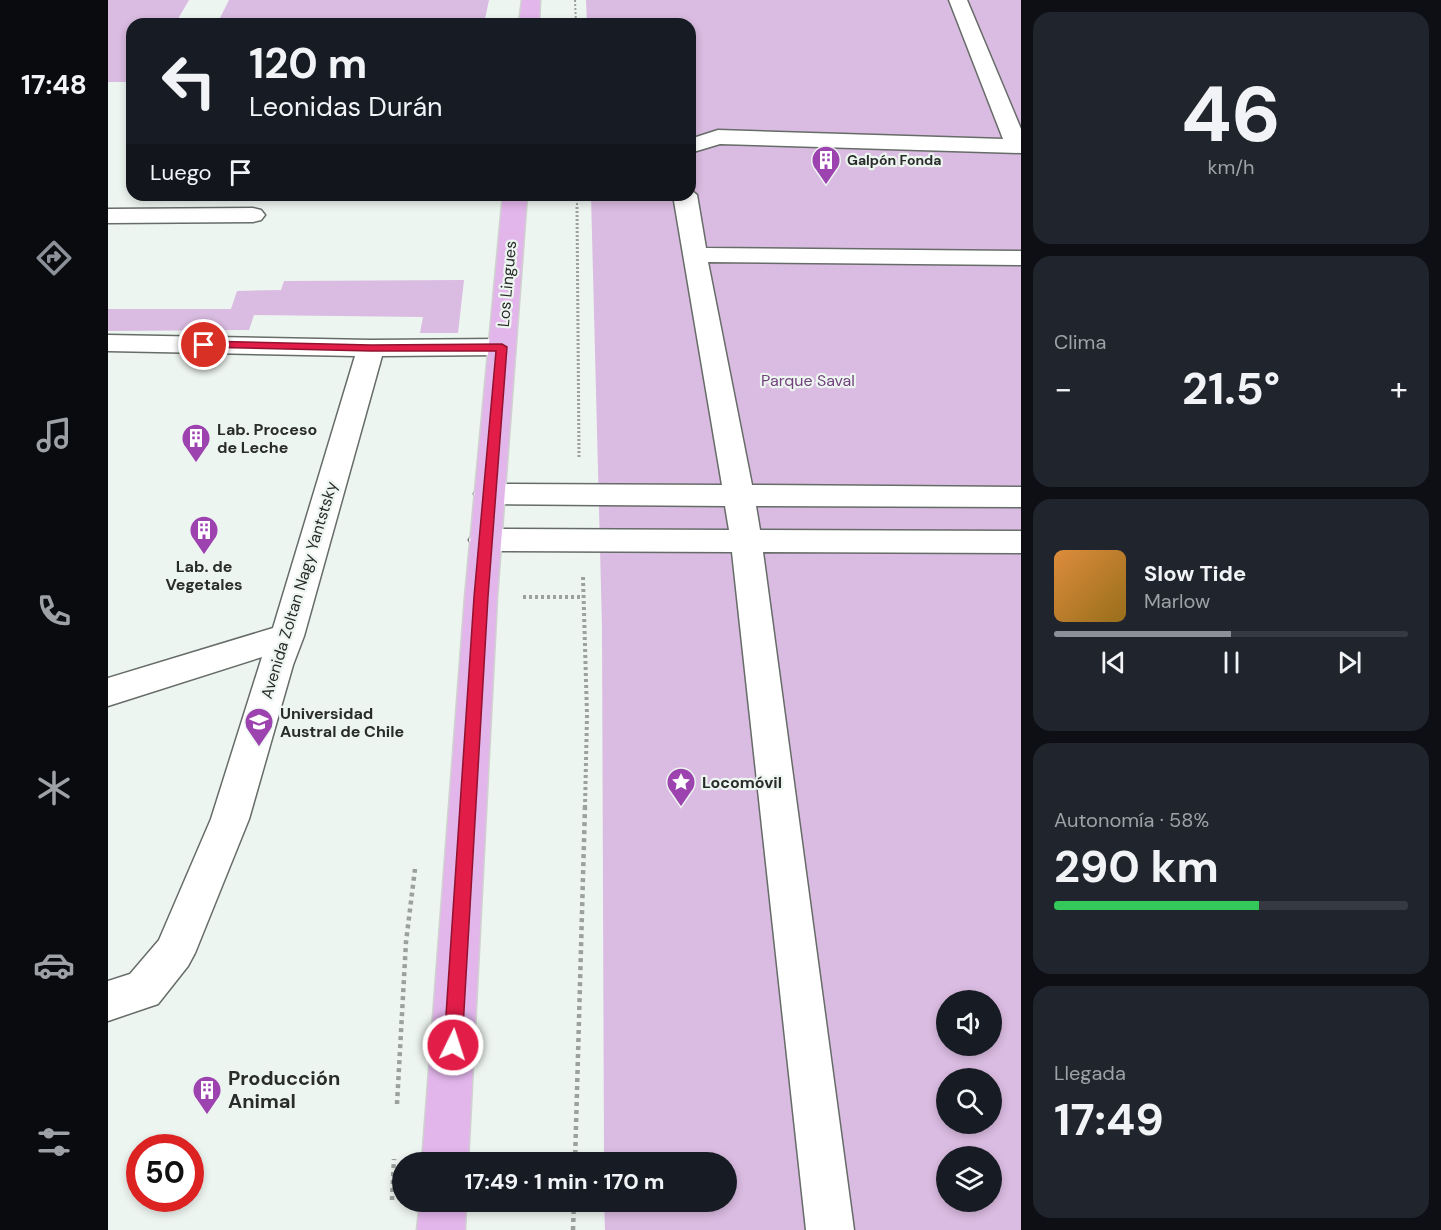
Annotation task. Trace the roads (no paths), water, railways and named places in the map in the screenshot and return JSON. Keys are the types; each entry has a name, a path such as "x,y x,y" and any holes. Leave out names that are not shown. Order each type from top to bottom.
{"main road":[{"path":"530,18 531,0"},
{"name":"Los Lingues","path":"446,1152 485,540 514,201"},
{"path":"441,1230 442,1212"}],"street":[{"path":"696,144 718,137 1019,146 958,0"},
{"path":"686,201 694,242 694,255 739,495 830,1230"},
{"path":"108,216 253,215"},
{"path":"694,255 1021,258"},
{"path":"108,343 371,348 502,347"},
{"name":"Avenida Zoltan Nagy Yantstsky","path":"108,1000 142,990 174,953 230,819 276,665 287,636 371,348"},
{"path":"489,494 1021,497"},
{"path":"485,540 1021,542"},
{"path":"108,692 287,636"}],"place":[{"name":"Galpón Fonda","path":"826,186"},
{"name":"Lab. Proceso de Leche","path":"196,464"},
{"name":"Lab. de Vegetales","path":"204,556"},
{"name":"Universidad Austral de Chile","path":"259,748"},
{"name":"Locomóvil","path":"681,808"},
{"name":"Producción Animal","path":"207,1116"}],"park label":[{"name":"Parque Saval","path":"808,380"}]}
